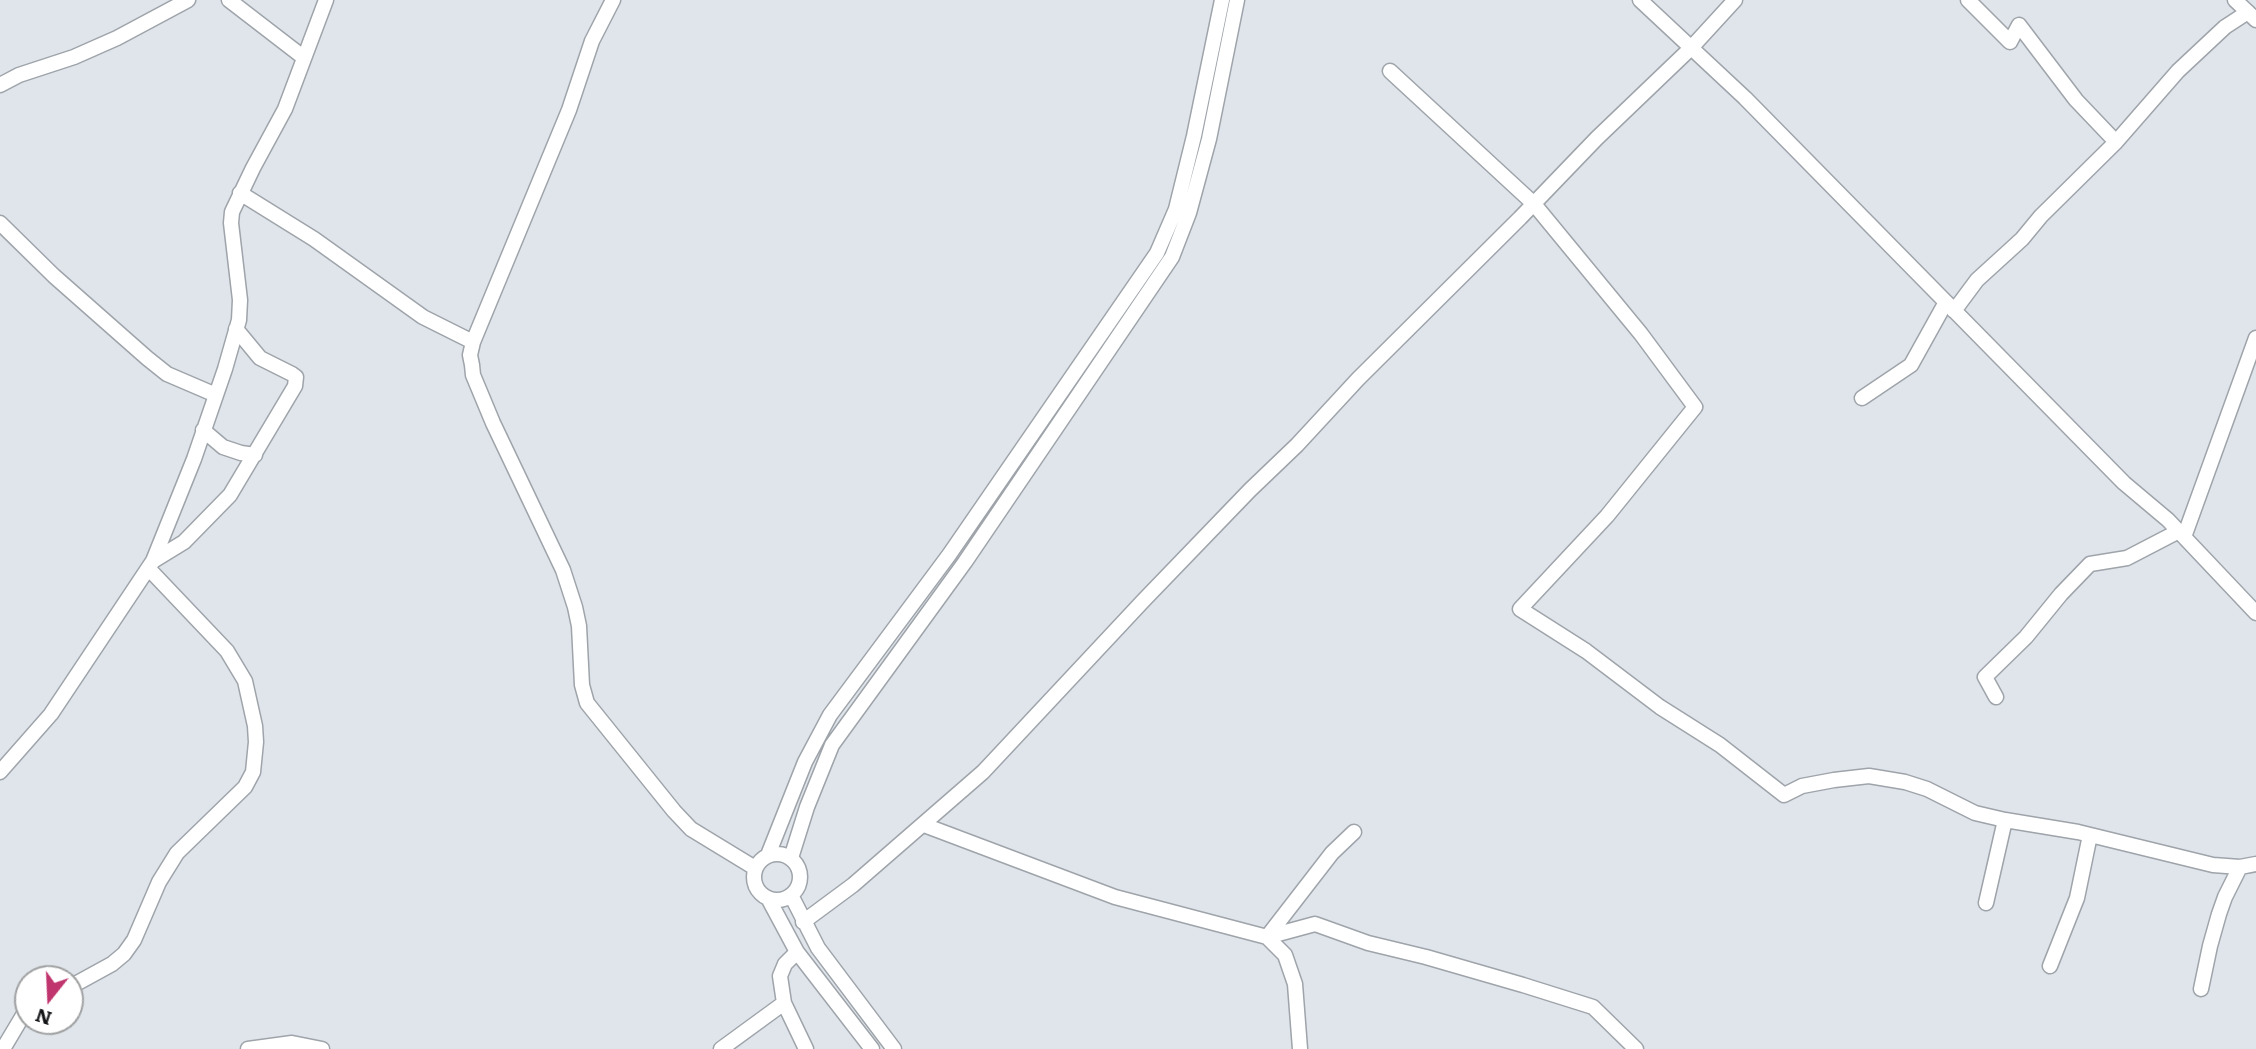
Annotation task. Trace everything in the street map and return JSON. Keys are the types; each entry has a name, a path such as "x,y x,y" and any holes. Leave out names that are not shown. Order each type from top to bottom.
{"street":[{"path":"0,85 19,75 74,57 117,38 188,0"},
{"path":"229,0 303,57"},
{"path":"0,772 51,714 151,565 203,430 236,330 240,300 232,212 280,120 326,0"},
{"path":"613,0 588,51 569,110 472,342 470,355 473,375 563,570 579,626 582,685 587,703 691,829 755,868"},
{"path":"872,1049 797,952 768,898 755,886 755,868 768,855 805,762 830,715 949,555 1157,253 1176,209 1197,124 1222,0"},
{"path":"791,858 807,807 832,745 965,562 1172,257 1185,223 1209,139 1237,0"},
{"path":"1640,0 1745,98 2124,483 2182,534 2256,613"},
{"path":"803,922 844,892 983,772 1143,601 1358,379 1597,138 1691,48 1735,0"},
{"path":"1968,0 2010,41 2019,25 2076,100 2116,142"},
{"path":"1862,398 1911,365 1950,306 2022,239 2041,216 2116,142 2178,71 2225,27 2252,16 2235,0"},
{"path":"1390,71 1534,204 1641,334 1695,407 1606,516 1520,609 1586,651 1660,707 1720,745 1784,795 1802,786 1869,776 1927,789 1975,813 2005,820 2090,835 2213,865 2239,867 2256,864"},
{"path":"240,194 314,239 423,317 472,342"},
{"path":"0,223 54,276 167,374 216,394"},
{"path":"151,565 184,542 223,503 239,483 295,386 296,377 260,358 236,330"},
{"path":"1996,697 1985,677 2026,637 2090,564 2127,558 2182,534 2256,338"},
{"path":"203,430 223,447 255,455"},
{"path":"84,980 124,954 135,940 159,882 177,853 245,787 253,772 255,726 245,681 227,651 151,565"},
{"path":"1986,903 2005,820"},
{"path":"924,825 1115,897 1267,937 1315,924 1368,943 1426,957 1593,1007 1636,1049"},
{"path":"1267,937 1332,853 1354,832"},
{"path":"2050,966 2077,898 2090,835"},
{"path":"768,855 780,853 791,858 799,868 800,880 791,895 780,900 768,898"},
{"path":"2201,989 2219,914 2239,867"},
{"path":"791,895 818,948 894,1049"},
{"path":"1267,937 1285,955 1295,984 1300,1049"},
{"path":"797,952 785,964 780,976 784,1003 806,1049"},
{"path":"721,1049 784,1003"},
{"path":"3,1049 14,1031"},
{"path":"248,1049 292,1043 322,1049"}]}
